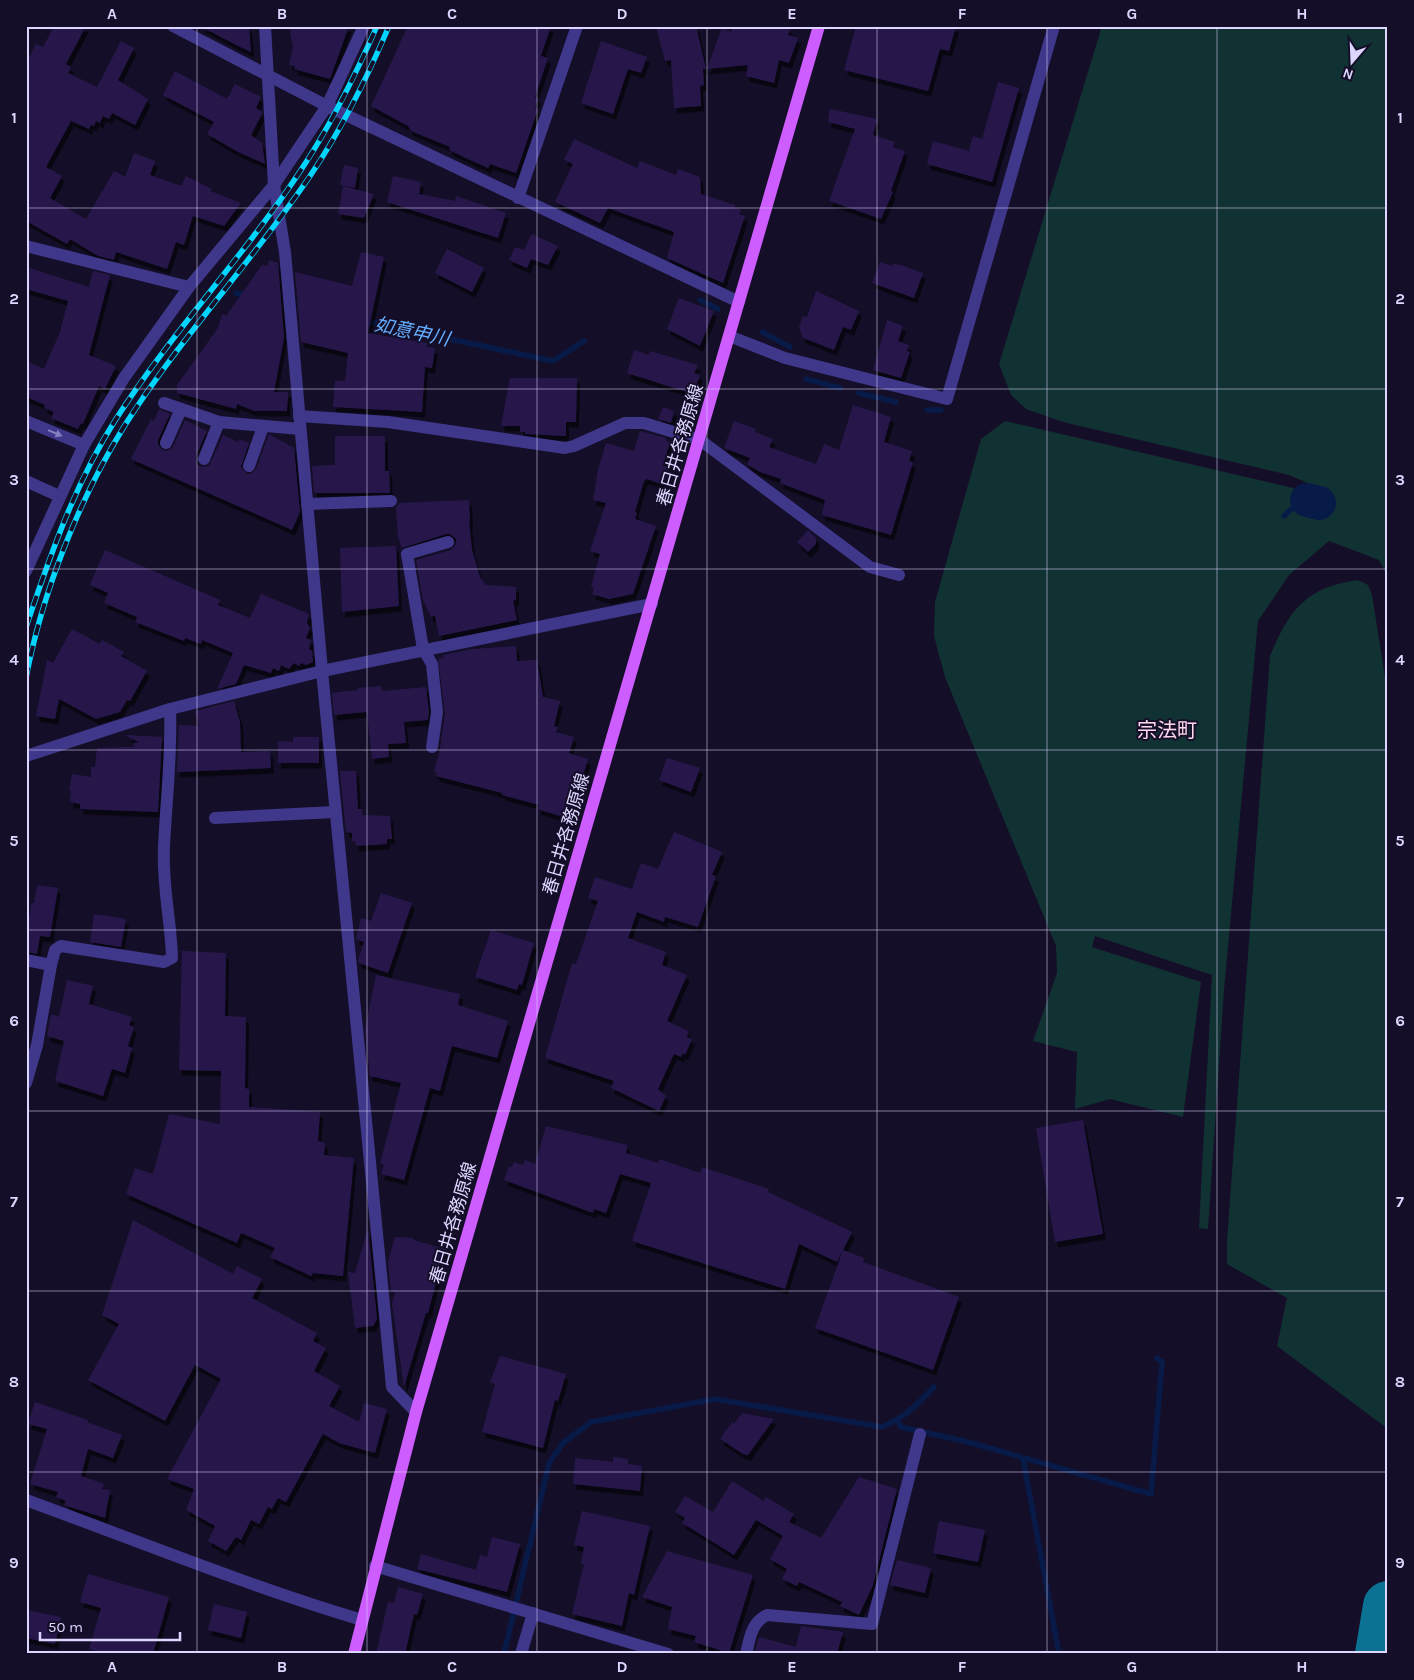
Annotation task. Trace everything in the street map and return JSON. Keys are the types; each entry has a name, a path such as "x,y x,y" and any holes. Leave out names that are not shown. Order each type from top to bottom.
{"main road":[{"name":"春日井各務原線","path":"354,1654 416,1412 819,26"}],"street":[{"path":"173,26 270,74 328,106 738,302"},
{"path":"265,26 270,74 274,185 286,252 322,671 392,1387 416,1412"},
{"path":"26,571 84,445 124,378 188,287 274,185 328,106 364,26"},
{"path":"518,198 577,26"},
{"path":"729,336 785,358 947,399 1054,26"},
{"path":"26,246 188,287"},
{"path":"164,403 219,422 263,426 300,423 388,422 565,448 574,446 625,423 644,423 700,440 870,567 899,575"},
{"path":"166,442 181,409"},
{"path":"26,421 84,445"},
{"path":"204,459 219,422"},
{"path":"249,466 263,426"},
{"path":"26,482 59,496"},
{"path":"307,504 390,501"},
{"path":"432,747 438,712 432,664 423,649 407,554 448,542"},
{"path":"26,756 170,709 322,671 652,604"},
{"path":"26,1083 37,1046 54,950 61,946 164,962 172,958 171,922 165,900 164,848 170,709"},
{"path":"215,818 336,812"},
{"path":"26,960 51,964"},
{"path":"746,1654 752,1628 761,1618 767,1615 872,1624 920,1434"},
{"path":"26,1500 216,1573 282,1596 362,1620"},
{"path":"376,1566 668,1654"},
{"path":"521,1654 533,1613"}],"green space":[{"path":"1102,26 1388,26 1388,589 1385,572 1379,560 1329,541 1289,575 1258,621 1224,990 1208,1229 1199,1228 1212,975 1095,936 1092,947 1201,982 1183,1117 1110,1099 1075,1109 1077,1052 1033,1041 1057,973 1056,946 945,677 934,636 935,602 981,439 1005,421 1293,488 1307,496 1312,485 1289,475 1063,422 1026,409 1011,395 999,364"},
{"path":"1358,580 1368,585 1372,595 1388,696 1388,1429 1277,1346 1287,1298 1227,1264 1227,1241 1270,656 1284,626 1302,603 1325,588"}],"building":[{"path":"54,26 86,26 66,64 71,67 68,73 97,87 121,41 134,48 118,80 148,99 135,125 112,113 109,119 103,116 100,123 96,121 94,126 91,125 89,129 71,121 46,167 62,176 50,198 86,219 114,171 125,177 134,153 155,161 150,175 181,186 186,176 212,189 210,191 241,203 224,226 193,216 184,245 176,242 167,269 116,252 114,260 98,256 70,239 67,244 26,221 26,211 29,206 26,202 26,64 36,44 43,47"},
{"path":"200,26 249,26 251,52 238,46"},
{"path":"289,26 349,26 330,79 294,69 295,66 289,65 293,48"},
{"path":"408,26 551,26 541,56 548,58 535,97 538,98 535,108 538,109 516,173 490,164 488,168 470,160 449,150 450,147 411,131 408,126 371,106"},
{"path":"656,26 696,26 706,69 703,69 704,85 700,86 701,106 674,108 671,60 665,61"},
{"path":"733,26 782,26 790,29 788,35 798,38 789,63 779,60 774,83 746,76 748,65 707,69 722,28 731,32"},
{"path":"856,26 956,26 949,51 940,49 928,91 844,70"},
{"path":"601,41 647,57 641,73 628,69 613,114 581,103"},
{"path":"175,71 227,99 235,84 261,97 256,108 262,114 251,135 262,143 265,164 238,152 207,134 214,122 163,95"},
{"path":"998,82 1019,88 992,182 927,164 933,141 969,151 973,136 982,139"},
{"path":"830,109 877,119 873,135 895,142 893,147 905,151 891,191 893,192 881,219 829,201 855,129 828,122"},
{"path":"574,139 637,168 640,161 676,175 678,169 700,177 701,194 735,205 735,208 741,210 739,214 745,216 723,283 667,258 674,232 608,208 600,223 555,202 573,164 564,160"},
{"path":"344,165 358,168 355,188 340,185"},
{"path":"393,176 421,182 419,194 455,201 456,196 506,213 498,238 387,202"},
{"path":"343,186 374,194 364,218 338,214"},
{"path":"532,234 558,246 548,265 531,259 527,268 509,260 515,247 524,250"},
{"path":"447,249 484,268 472,292 435,273"},
{"path":"361,252 384,257 368,333 427,343 427,347 435,348 432,368 425,367 422,412 333,407 335,381 345,381 348,353 301,342 295,272 352,286"},
{"path":"269,260 278,263 284,338 274,392 288,392 287,411 254,411 237,404 236,409 177,393 177,385 218,328 222,314 226,316 262,265 268,266"},
{"path":"880,262 892,266 893,264 901,265 923,273 914,298 872,283"},
{"path":"26,267 89,287 93,271 110,275 89,355 116,366 105,389 99,386 83,424 81,423 78,429 51,418 54,412 44,408 45,405 26,397 26,361 44,369 60,332 68,301 26,289"},
{"path":"816,291 859,311 851,330 843,327 834,350 803,338 799,327 803,316 807,317"},
{"path":"679,298 714,311 700,346 667,329"},
{"path":"887,320 903,326 898,341 909,345 907,351 910,352 901,378 873,370"},
{"path":"634,350 649,355 650,351 698,365 694,373 700,375 693,394 627,373"},
{"path":"510,378 577,378 576,422 566,422 566,436 525,434 525,432 520,432 520,426 501,426"},
{"path":"853,405 891,417 884,442 912,451 909,461 913,462 891,535 822,515 825,500 780,483 781,479 760,472 747,464 750,458 724,448 734,421 756,429 755,432 773,439 769,447 816,464 824,444 839,450"},
{"path":"663,407 674,411 671,423 658,419"},
{"path":"159,409 170,414 158,440 162,450 167,451 173,447 185,420 207,431 196,456 197,464 201,467 209,466 223,435 238,442 239,439 249,443 241,467 247,474 251,474 256,469 269,434 294,448 300,512 292,530 131,459 151,419 154,421"},
{"path":"640,431 666,438 666,441 670,442 663,466 670,467 664,485 647,479 644,481 635,512 637,513 635,519 656,526 633,594 609,599 592,594 594,588 591,587 600,554 590,551 606,503 593,500 598,470 606,443 634,451"},
{"path":"335,436 385,436 385,471 389,471 390,493 314,493 312,466 335,465"},
{"path":"469,500 472,550 480,577 486,585 516,587 516,600 513,601 517,620 439,636 435,615 431,617 423,600 416,560 451,550 456,544 456,539 450,534 446,534 402,548 398,536 396,508 399,503"},
{"path":"808,530 816,538 816,544 808,552 797,542"},
{"path":"396,546 399,606 342,612 340,548"},
{"path":"105,550 220,600 218,605 250,618 261,594 309,614 307,623 310,628 306,638 311,640 309,649 312,651 313,662 306,665 301,663 299,666 294,663 289,669 281,665 279,671 273,668 271,673 244,665 236,684 217,689 233,653 202,640 201,644 185,638 184,641 135,622 137,617 104,603 108,593 90,585"},
{"path":"72,629 100,644 102,640 124,652 121,656 147,671 130,701 127,700 120,712 96,719 59,699 55,719 36,716 47,660 53,663"},
{"path":"516,646 517,661 537,660 543,697 560,701 554,726 558,727 556,732 574,737 569,753 588,759 570,819 537,809 539,805 502,795 502,793 436,776 437,773 434,772 440,749 445,713 438,659 444,658 443,655 473,649"},
{"path":"381,686 383,691 426,687 429,712 428,720 404,722 406,743 388,744 389,757 372,759 367,712 334,715 332,693"},
{"path":"234,701 240,722 241,752 270,751 271,768 177,772 179,725 199,726 195,711"},
{"path":"125,735 162,737 158,812 80,809 80,804 70,802 71,791 69,790 72,774 91,777 91,767 95,767 97,748 134,747 134,743 139,742"},
{"path":"293,737 319,737 319,763 278,763 278,741 293,742"},
{"path":"667,758 700,768 691,792 659,780"},
{"path":"340,771 356,771 358,809 362,809 362,815 390,816 392,839 387,839 387,844 356,846 355,841 352,841 352,833 346,832"},
{"path":"674,832 722,852 712,875 716,876 698,927 665,917 664,922 637,912 628,938 666,952 662,965 687,975 667,1021 688,1031 687,1037 692,1039 685,1055 683,1053 681,1057 674,1054 658,1089 666,1096 659,1111 611,1088 614,1081 545,1058 572,963 576,964 598,901 588,898 595,877 632,889 641,863 658,869"},
{"path":"37,885 58,888 50,937 40,936 37,954 26,952 26,913 30,914 31,903 34,903"},
{"path":"381,893 412,903 388,973 359,963 358,960 364,942 356,939 361,918 371,921"},
{"path":"94,914 126,919 121,947 90,942"},
{"path":"491,930 534,943 522,985 519,984 517,990 475,977"},
{"path":"182,951 226,953 225,1016 246,1017 245,1088 249,1089 249,1107 320,1112 318,1141 325,1143 324,1155 354,1158 343,1276 313,1273 311,1276 270,1257 275,1248 241,1233 237,1243 126,1194 135,1168 153,1174 169,1114 220,1124 221,1071 179,1070"},
{"path":"376,975 460,994 458,1005 508,1021 497,1058 452,1046 440,1091 430,1088 404,1180 381,1174 384,1165 380,1164 401,1083 370,1076 365,1029"},
{"path":"67,980 93,986 89,1004 132,1017 129,1025 134,1027 128,1046 132,1048 125,1073 112,1069 103,1096 55,1081 64,1041 47,1036 51,1014 59,1017"},
{"path":"1083,1120 1103,1234 1055,1242 1036,1128"},
{"path":"546,1126 627,1145 626,1153 658,1163 659,1159 700,1173 702,1167 769,1189 768,1192 852,1232 837,1262 799,1244 785,1289 632,1241 651,1183 620,1174 606,1213 594,1209 593,1213 504,1180 509,1166 512,1167 514,1162 523,1165 525,1160 535,1164"},
{"path":"133,1220 233,1274 237,1266 262,1279 252,1298 317,1333 313,1341 326,1348 314,1371 340,1386 329,1406 359,1422 364,1403 387,1409 375,1453 339,1443 323,1434 286,1502 278,1498 272,1509 268,1507 259,1524 251,1520 241,1540 236,1537 226,1551 208,1541 215,1526 186,1510 194,1489 167,1479 221,1379 195,1365 165,1421 88,1380 119,1324 102,1315"},
{"path":"368,1228 377,1319 373,1326 355,1328 348,1272 355,1273"},
{"path":"395,1237 413,1238 413,1240 445,1249 428,1313 426,1313 404,1387 392,1304 395,1293 391,1291 388,1262"},
{"path":"843,1250 864,1258 863,1262 959,1297 933,1370 815,1328"},
{"path":"500,1356 566,1374 558,1401 555,1400 543,1448 482,1432 495,1384 490,1382"},
{"path":"35,1402 88,1420 87,1422 122,1435 113,1458 88,1449 81,1476 104,1484 102,1489 110,1490 105,1518 64,1505 66,1501 56,1497 58,1492 30,1484 47,1429 28,1424"},
{"path":"742,1413 774,1419 748,1455 743,1454 720,1439 732,1422 734,1424"},
{"path":"613,1457 628,1459 628,1464 642,1466 640,1491 573,1484 575,1458 613,1462"},
{"path":"859,1477 897,1489 873,1585 859,1615 840,1606 842,1602 799,1582 797,1586 782,1579 787,1569 770,1559 783,1536 756,1520 734,1555 682,1523 685,1518 675,1512 685,1496 713,1512 732,1481 764,1501 766,1497 794,1514 789,1522 821,1538"},
{"path":"582,1511 650,1526 634,1595 629,1593 622,1626 572,1614 584,1564 581,1564 584,1547 574,1545"},
{"path":"939,1521 985,1530 978,1562 933,1553"},
{"path":"492,1537 520,1544 507,1592 417,1569 421,1554 476,1570 480,1555 487,1557"},
{"path":"667,1551 753,1575 729,1653 694,1642 696,1636 668,1629 672,1607 642,1597"},
{"path":"897,1560 931,1568 925,1593 890,1585"},
{"path":"88,1574 169,1597 153,1654 107,1654 89,1649 101,1608 80,1602"},
{"path":"398,1587 423,1594 417,1615 414,1614 405,1654 376,1654 388,1602 394,1603"},
{"path":"214,1604 247,1612 241,1638 208,1630"},
{"path":"26,1610 61,1617 55,1644 26,1638"},
{"path":"801,1626 843,1632 837,1654 754,1654 759,1637 796,1647"}],"waterway":[{"name":"如意申川","path":"236,293 248,296"},
{"name":"如意申川","path":"700,300 718,309"},
{"name":"如意申川","path":"365,321 553,361 584,341"},
{"name":"如意申川","path":"762,332 790,347"},
{"name":"如意申川","path":"806,379 840,388"},
{"name":"如意申川","path":"858,393 896,402"},
{"name":"如意申川","path":"927,410 941,410"},
{"name":"如意申川","path":"1296,494 1307,500"},
{"path":"1284,516 1295,506 1307,500"},
{"name":"如意申川","path":"1307,500 1319,503"},
{"path":"897,1421 901,1427 968,1442 1151,1494 1162,1362 1157,1358"},
{"path":"504,1654 549,1463 563,1443 591,1422 715,1399 882,1427 910,1410 934,1387"},
{"path":"1023,1458 1059,1654"}],"taxiway":[{"path":"1380,1654 1388,1606"}],"railway":[{"path":"26,627 65,520 101,443 161,355 256,233 301,170 342,100 377,26"},
{"path":"26,678 42,613 64,547 92,484 108,454 125,425 169,361 288,208 310,176 333,140 353,103 389,26"}],"district":[{"name":"宗法町","path":"1167,730"}]}
